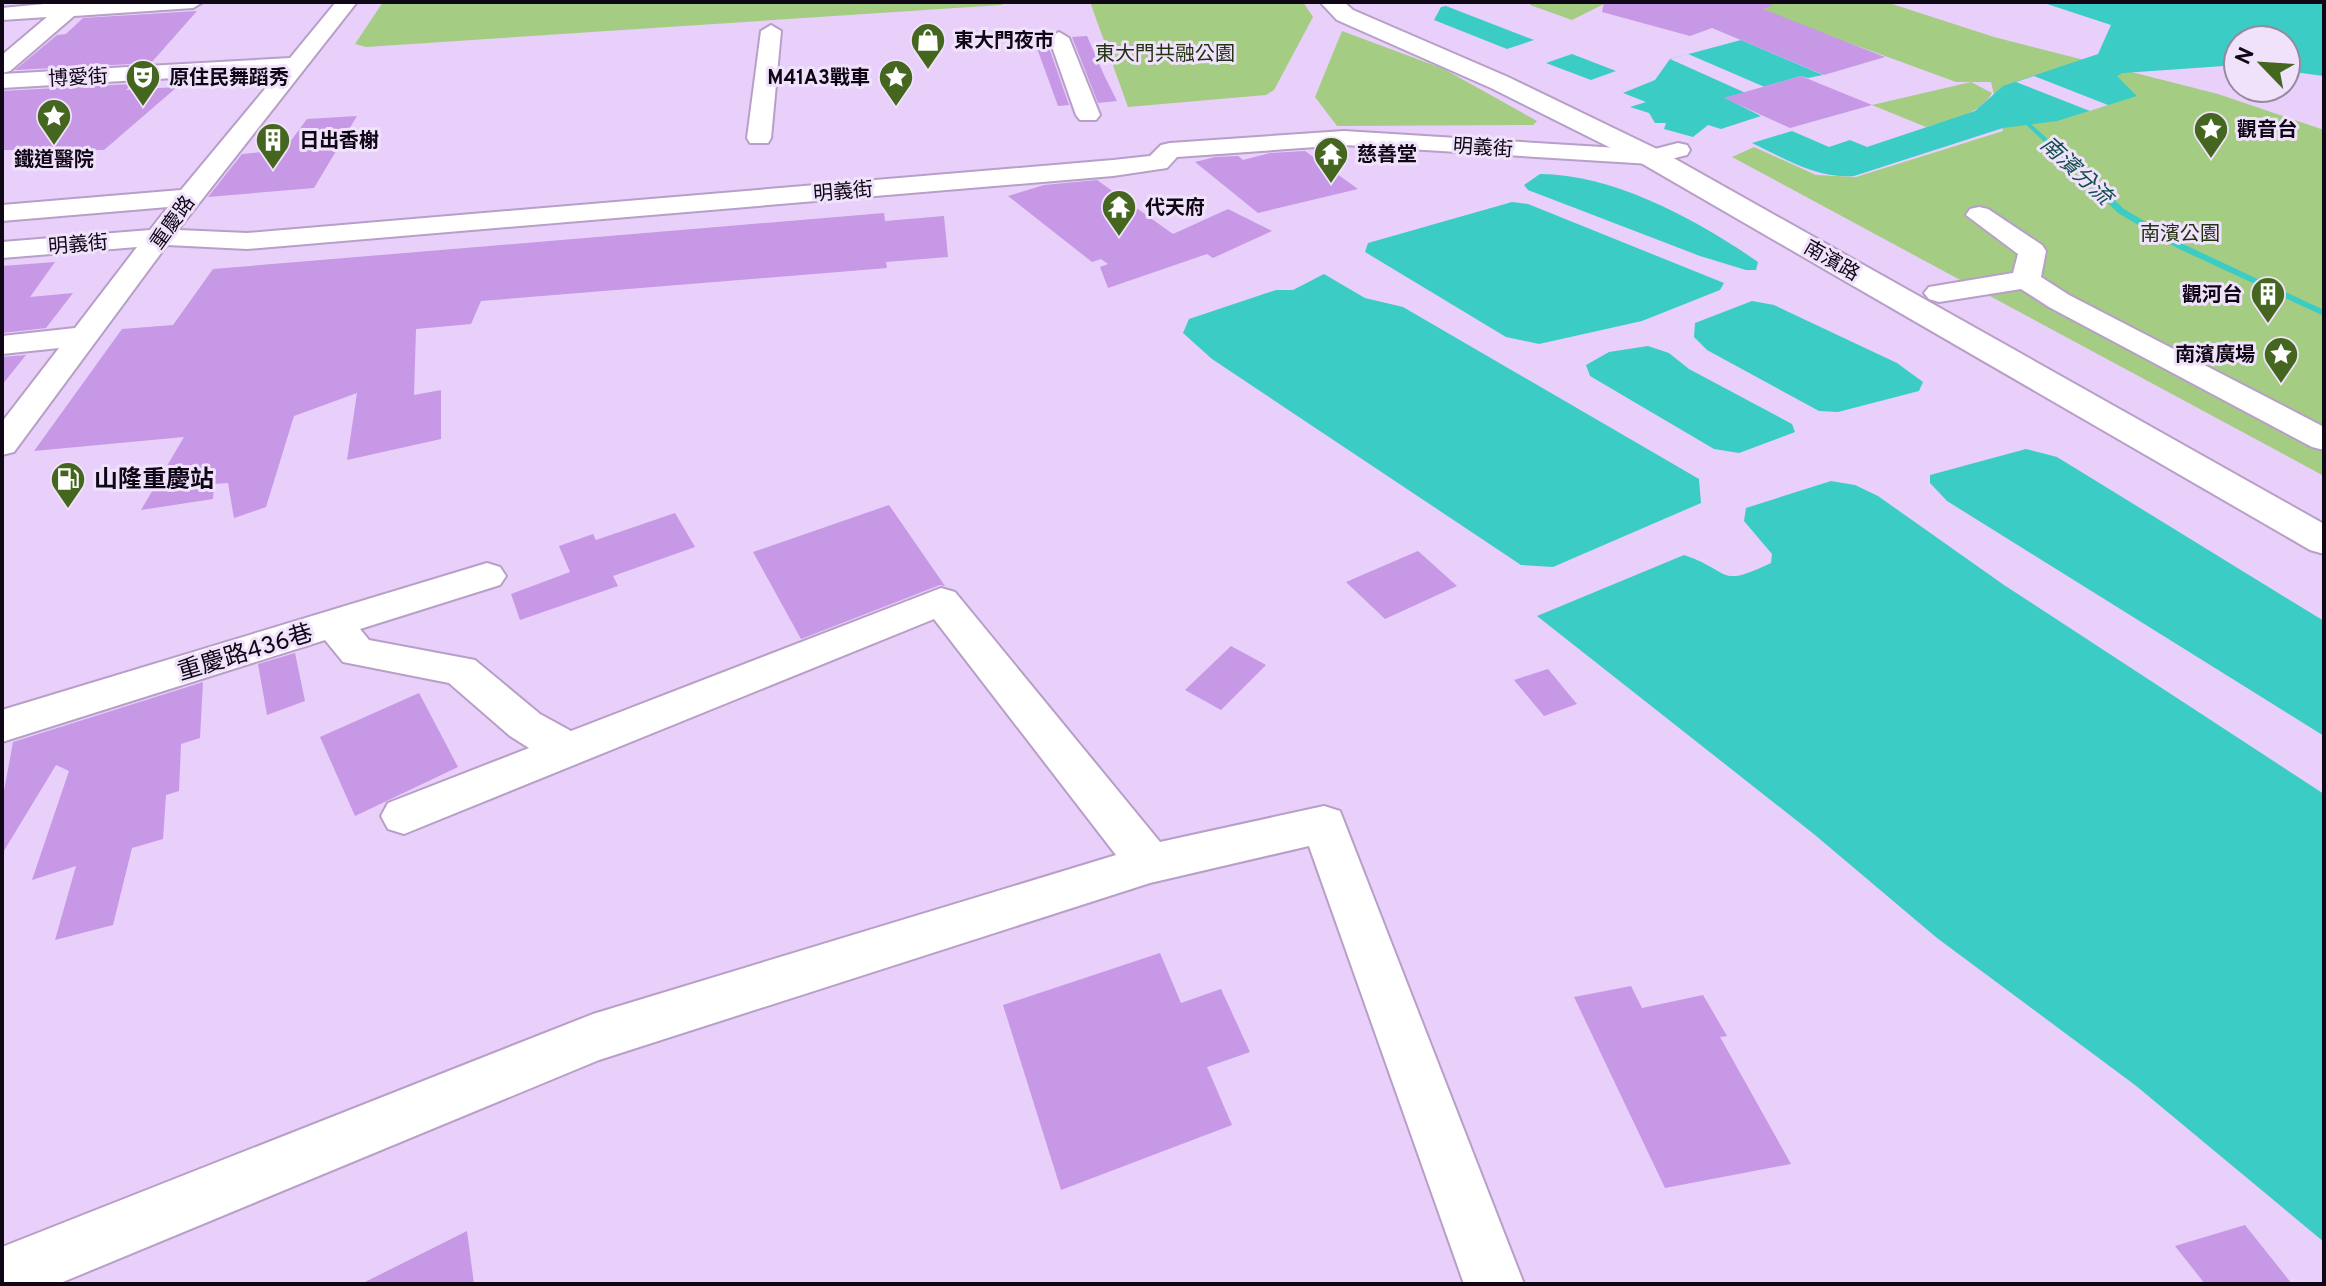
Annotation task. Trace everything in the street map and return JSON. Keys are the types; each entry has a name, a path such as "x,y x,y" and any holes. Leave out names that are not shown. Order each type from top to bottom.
{"main road":[{"name":"南濱路","path":"1331,2 1345,15 1664,154 1939,293 2324,507"},
{"name":"南濱路","path":"1362,2 1388,17 1503,64 1664,154 2324,541"}],"street":[{"path":"2,14 73,6 193,2"},
{"name":"重慶路","path":"2,445 162,237 189,197 347,2"},
{"path":"2,66 73,6"},
{"path":"759,138 771,31"},
{"path":"1059,38 1088,115"},
{"name":"博愛街","path":"2,81 298,64"},
{"name":"明義街","path":"2,250 162,237 247,241 1113,168 1158,163 1170,150 1344,138 1664,154"},
{"name":"明義街","path":"2,213 189,197"},
{"path":"1979,215 2032,251 2026,280"},
{"path":"1939,293 2026,280 2059,301 2324,440"},
{"path":"2,345 85,336"},
{"name":"重慶路436巷","path":"2,726 487,576"},
{"path":"404,816 941,601 1150,864"},
{"path":"334,625 357,652 461,670 525,725 567,750"},
{"path":"2,1277 593,1038 1150,864 1324,824 1494,1284"}],"green space":[{"path":"383,2 1005,2 1001,5 366,47 355,44"},
{"name":"東大門共融公園","path":"1090,2 1303,2 1313,17 1274,90 1266,95 1128,107"},
{"path":"1533,2 1606,3 1572,20 1530,5"},
{"name":"南濱公園","path":"1765,2 1886,2 1994,37 2218,94 2222,95 2222,104 2247,104 2324,130 2324,476 1732,157 1754,147 1816,175 1856,177 2003,131 1991,82 1956,82 1754,8"},
{"path":"1342,31 1444,69 1537,121 1533,125 1337,126 1315,97"},
{"path":"1971,82 1992,93 1986,101 1963,116 1926,127 1872,105"}],"shaded area":[{"path":"2041,2 2324,2 2324,76 2302,73 2302,24 2222,24 2222,66 2123,73 2117,76 2137,96 2057,121 2003,128 1854,176 1814,171 1752,143 1792,131 1829,147 1850,140 1867,147 1975,111 2003,86 2098,54 2111,25"},
{"path":"1446,6 1534,40 1507,49 1434,20 1441,7"},
{"path":"1741,40 1823,75 1801,76 1725,98 1761,116 1721,129 1708,125 1693,137 1664,129 1666,123 1655,123 1649,113 1630,107 1646,102 1623,93 1655,80 1670,59"},
{"path":"1572,54 1616,71 1591,80 1546,63"},
{"path":"1540,174 1597,182 1655,203 1735,246 1758,262 1756,270 1746,270 1700,256 1528,190 1524,185"},
{"path":"1512,202 1528,204 1724,283 1720,290 1642,321 1539,344 1506,337 1365,252 1368,243"},
{"path":"1324,274 1365,298 1403,307 1699,479 1701,503 1553,567 1521,565 1212,359 1183,333 1189,319 1276,290 1293,290"},
{"path":"1752,301 1774,305 1897,363 1923,382 1919,391 1838,412 1819,411 1707,350 1694,337 1695,323"},
{"path":"1648,346 1669,353 1689,369 1792,424 1795,432 1739,453 1714,449 1590,376 1586,365 1609,352"},
{"path":"2026,449 2057,457 2324,621 2324,736 1947,501 1930,483 1930,475"},
{"path":"1831,481 1855,485 1878,496 2004,585 2324,794 2324,1242 2135,1085 1937,938 1815,835 1537,616 1684,555 1725,575 1754,571 1771,563 1772,554 1744,521 1746,508"}],"pier":[{"path":"1688,54 1767,88 1748,94 1670,59"},
{"path":"2034,76 2108,105 2090,111 2016,82"}],"building":[{"path":"1604,2 1771,2 1772,6 1763,9 1885,57 1824,75 1712,28 1690,36 1602,12"},
{"path":"197,11 151,63 15,70 83,18"},
{"path":"1087,36 1117,101 1098,103 1072,37"},
{"path":"1046,39 1069,105 1058,106 1034,40"},
{"path":"1801,76 1872,105 1790,128 1724,98"},
{"path":"132,84 126,90 177,87 104,150 2,150 2,91"},
{"name":"日出香榭","path":"357,116 314,188 208,197 242,154 284,150 307,119"},
{"path":"1305,151 1358,189 1258,213 1195,162 1215,157 1238,156 1243,160 1270,153"},
{"name":"代天府","path":"1097,180 1173,234 1228,209 1272,231 1213,258 1207,254 1108,288 1100,267 1108,264 1101,259 1092,262 1008,196 1044,185"},
{"path":"884,213 885,221 944,216 948,257 886,262 887,268 481,301 471,324 416,329 414,395 441,390 441,439 347,460 357,393 294,416 266,507 234,518 228,483 214,484 213,499 141,510 184,437 34,451 122,329 173,325 213,269"},
{"path":"55,262 30,297 73,293 46,328 2,333 2,266"},
{"path":"26,355 2,385 2,357"},
{"path":"889,505 945,586 940,585 801,639 753,552"},
{"path":"675,513 695,547 613,576 618,586 520,620 511,594 570,572 559,546 593,534 596,540"},
{"path":"1418,551 1457,586 1385,619 1346,582"},
{"path":"1231,646 1266,665 1221,710 1185,690"},
{"path":"295,653 305,701 267,715 258,664"},
{"path":"1548,669 1577,704 1544,716 1514,680"},
{"path":"203,682 200,738 181,744 179,791 166,795 163,839 132,848 113,925 55,940 76,866 32,880 69,771 56,765 2,854 2,802 13,742"},
{"path":"419,693 458,767 355,816 320,737"},
{"path":"1160,953 1181,1003 1221,989 1250,1052 1207,1067 1232,1125 1061,1190 1003,1005"},
{"path":"1631,986 1642,1008 1703,995 1727,1036 1720,1037 1791,1164 1665,1188 1574,997"},
{"path":"2245,1225 2292,1284 2205,1284 2175,1246"},
{"path":"467,1231 474,1284 361,1284"}],"waterway":[{"name":"南濱分流","path":"2018,114 2121,211 2180,246 2324,313"}],"place":[{"name":"東大門夜市","path":"928,71"},
{"name":"原住民舞蹈秀","path":"143,108"},
{"name":"M41A3戰車","path":"896,108"},
{"name":"鐵道醫院","path":"54,147"},
{"name":"觀音台","path":"2211,160"},
{"name":"日出香榭","path":"273,171"},
{"name":"慈善堂","path":"1331,185"},
{"name":"代天府","path":"1119,238"},
{"name":"觀河台","path":"2268,325"},
{"name":"南濱廣場","path":"2281,385"},
{"name":"山隆重慶站","path":"68,510"}]}
